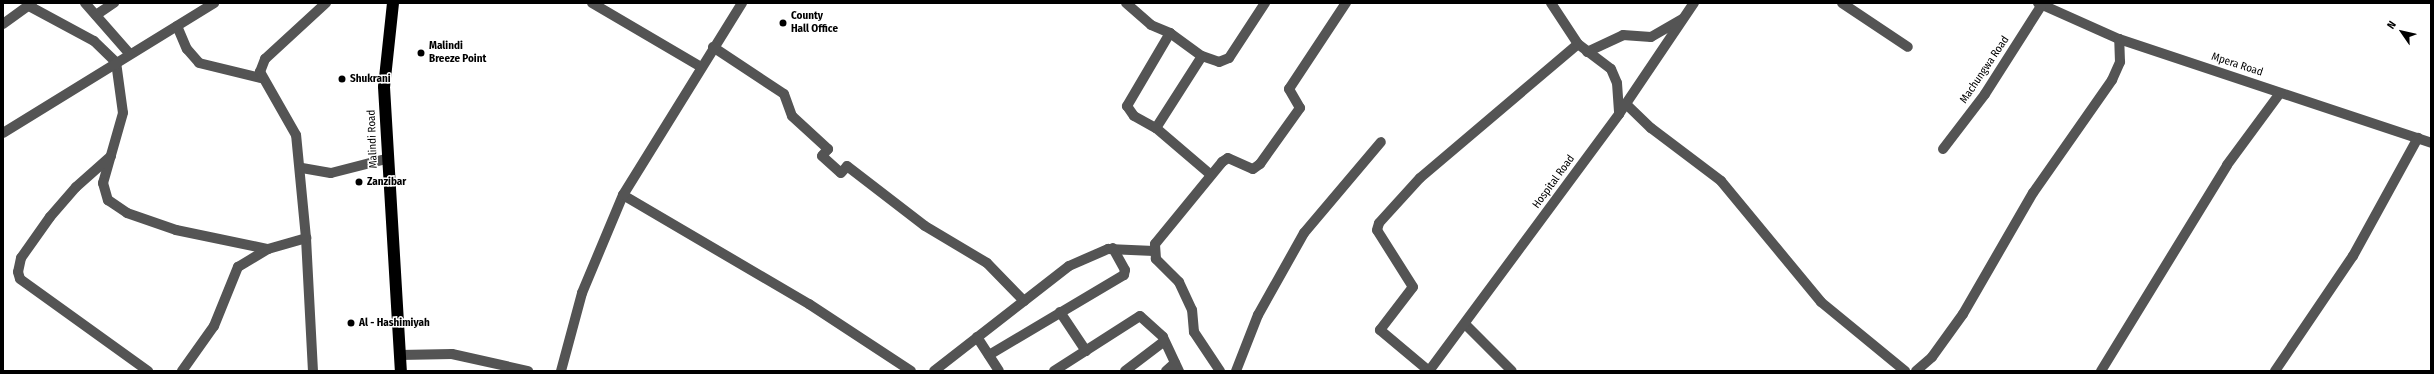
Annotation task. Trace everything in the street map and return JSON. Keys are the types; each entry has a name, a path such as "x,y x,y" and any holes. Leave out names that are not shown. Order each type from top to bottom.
{"highway":[{"name":"Malindi Road","path":"393,3 384,74 386,159 402,371"}],"street":[{"path":"86,3 130,53"},
{"path":"96,15 114,3"},
{"path":"3,133 130,53 214,3"},
{"path":"313,371 302,168 296,135 261,78 265,59 324,3"},
{"path":"592,3 701,67"},
{"path":"561,371 582,293 623,195 742,3"},
{"path":"1126,3 1151,25 1170,33 1202,56 1219,62 1229,58 1265,3"},
{"path":"1154,251 1165,228 1210,175 1228,158 1253,169 1260,164 1300,106 1290,96 1289,89 1346,3"},
{"path":"1551,3 1578,44 1611,69 1618,83 1619,114"},
{"name":"Hospital Road","path":"1429,371 1619,114 1694,3"},
{"path":"1842,3 1908,47"},
{"path":"3,24 30,4 94,40 116,62 123,113 104,183 104,192 114,205 176,230 268,249"},
{"name":"Mpera Road","path":"2041,4 2119,39 2431,143"},
{"name":"Machungwa Road","path":"1943,149 1985,94 2041,4"},
{"path":"1587,52 1623,35 1650,37 1684,18"},
{"path":"177,26 187,49 199,63 261,78"},
{"path":"1170,33 1127,106 1134,116 1156,128 1210,175"},
{"path":"1916,371 1950,332 2033,194 2112,80 2120,62 2119,39"},
{"path":"1429,371 1380,330 1413,287 1377,230 1379,223 1420,178 1578,44"},
{"path":"714,47 784,94 792,116 828,149 822,156 841,173 847,166 925,226 987,263 1024,301"},
{"path":"1156,128 1202,56"},
{"path":"2101,371 2227,165 2280,92"},
{"path":"1626,104 1651,128 1721,181 1821,302 1905,371"},
{"path":"2275,371 2353,256 2418,138"},
{"path":"1236,371 1258,314 1304,233 1381,142"},
{"path":"112,154 76,187 50,217 22,258 18,272 20,279 148,371"},
{"path":"302,168 331,173 386,159"},
{"path":"623,195 809,304 912,371"},
{"path":"182,371 214,326 238,267 268,249 306,238"},
{"path":"934,371 1069,266 1113,248 1154,251"},
{"path":"989,356 1060,312 1124,275 1125,270 1113,248"},
{"path":"1154,251 1162,268 1179,282 1192,310 1194,332 1220,371"},
{"path":"1060,312 1086,351"},
{"path":"1054,371 1140,316 1162,337 1163,342 1177,367 1166,371"},
{"path":"1465,324 1512,371"},
{"path":"977,337 999,371"},
{"path":"1125,371 1163,342"},
{"path":"400,355 452,354 506,369 528,371"}],"place":[{"name":"County Hall Office","path":"783,23"},
{"name":"Malindi Breeze Point","path":"421,53"},
{"name":"Shukrani","path":"342,79"},
{"name":"Zanzibar","path":"359,182"},
{"name":"Al - Hashimiyah","path":"351,323"}]}
